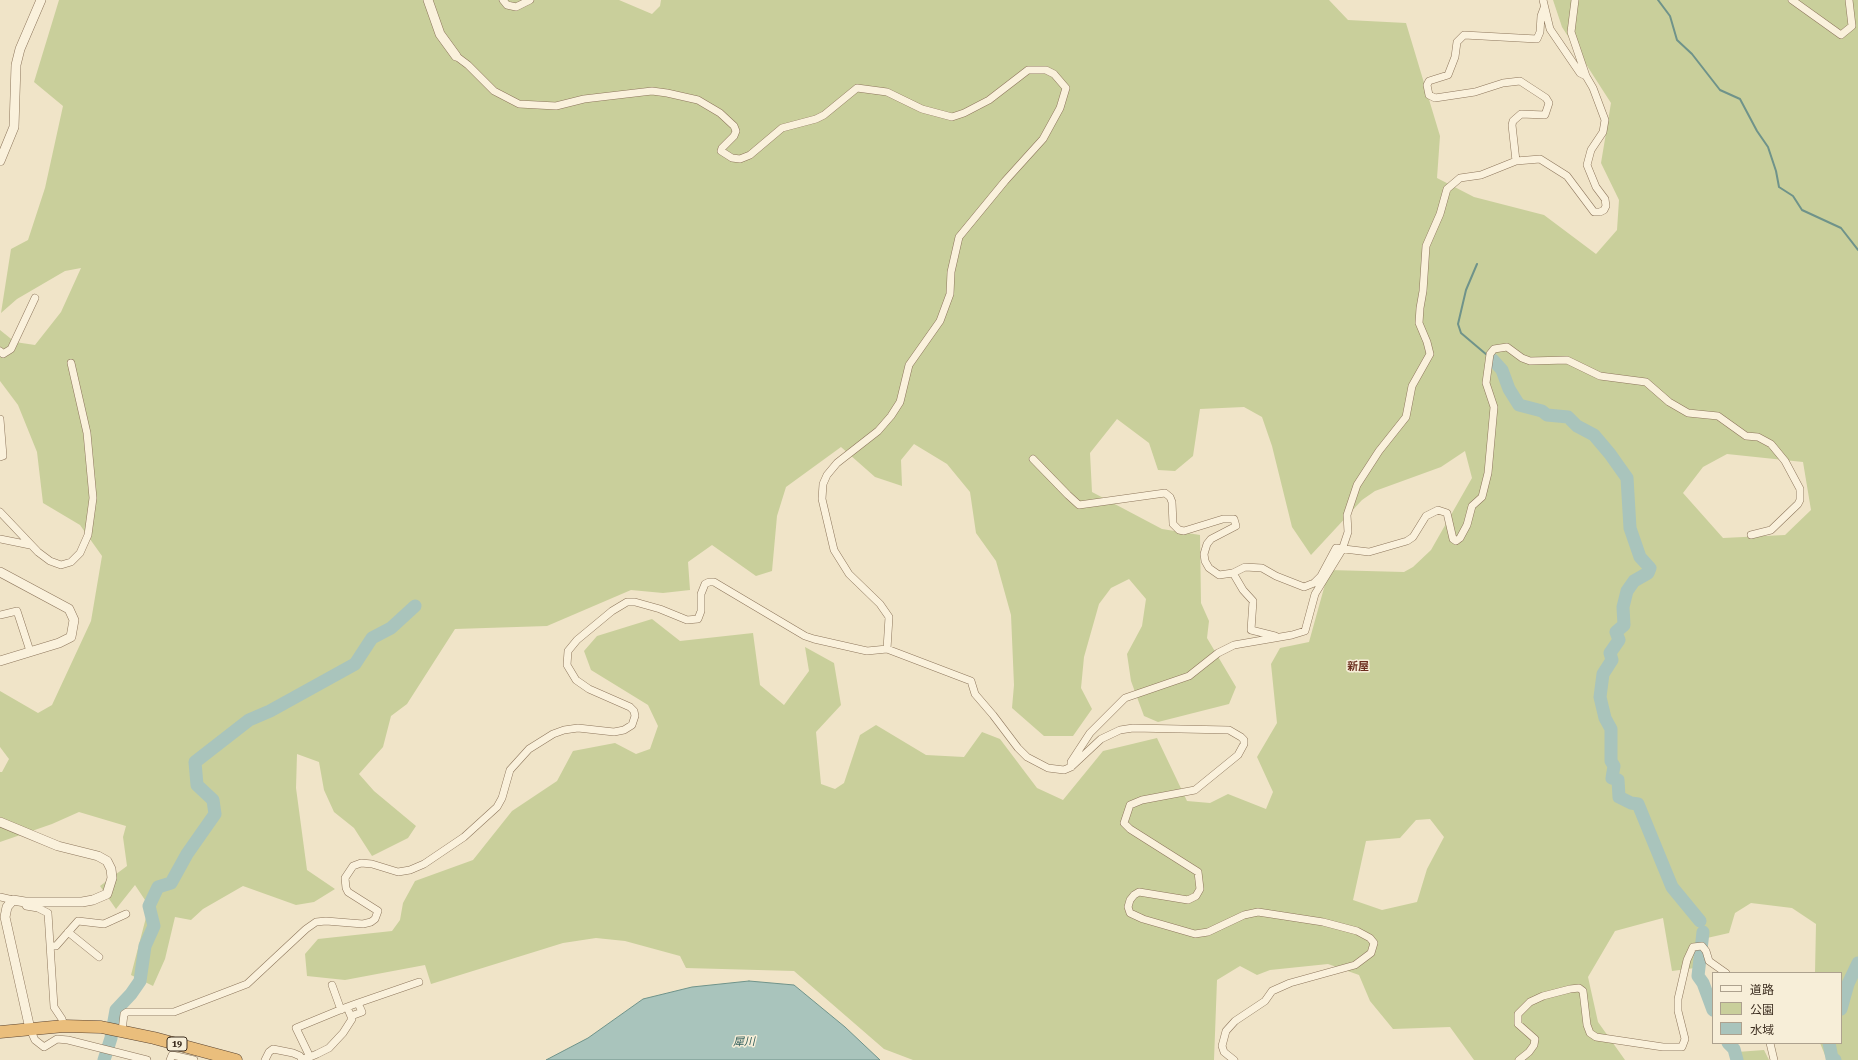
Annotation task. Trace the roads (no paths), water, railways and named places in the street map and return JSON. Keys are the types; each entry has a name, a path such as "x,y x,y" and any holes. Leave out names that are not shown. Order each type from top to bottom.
{"highway":[{"name":"19","path":"0,1032 64,1026 101,1027 120,1030 236,1060"}],"street":[{"path":"0,161 14,127 16,65 20,49 40,0"},
{"path":"428,0 440,34 456,56 468,65 494,91 519,104 556,106 584,99 652,91 698,100 720,112 734,126 736,131 734,136 722,148 721,151 732,158 740,159 750,155 782,128 816,119 824,115 857,88 887,92 922,109 952,117 964,113 989,100 1028,70 1046,70 1054,74 1066,88 1060,108 1043,139 1005,181 959,237 951,272 950,294 940,321 909,365 900,402 897,407 878,431 837,463 827,475 823,484 822,500 833,546 849,574 880,604 889,617 887,649"},
{"path":"503,0 507,5 516,7 530,0"},
{"path":"1072,767 1071,762 1090,733 1125,698 1189,676 1218,653 1234,645 1292,635 1304,630 1315,594 1342,550 1348,532 1347,515 1357,485 1378,451 1406,417 1412,386 1430,354 1419,323 1424,291 1426,246 1440,214 1447,189 1460,178 1481,175 1516,161 1540,159 1549,163 1567,176 1594,212 1604,210 1606,206 1605,199 1596,187 1587,165 1591,150 1603,132 1605,120 1593,88 1586,76 1571,32 1575,0"},
{"path":"1792,0 1842,35 1852,26 1849,0"},
{"path":"1544,4 1550,29 1580,73 1586,76"},
{"path":"1516,161 1512,125 1513,121 1521,114 1545,115 1549,103 1546,98 1520,81 1503,83 1475,92 1435,98 1429,95 1427,85 1429,81 1448,74 1455,57 1457,42 1464,35 1537,39 1540,32 1541,16 1544,4"},
{"path":"0,351 3,354 11,349 35,298"},
{"path":"1033,458 1079,505 1165,493 1170,497 1172,502 1173,524 1179,530 1184,531 1223,519 1234,519 1236,526 1211,539 1204,554 1209,568 1219,575 1233,573 1245,567 1262,568 1276,576 1304,587 1314,583 1321,576 1336,548 1342,550 1369,552 1407,541 1413,537 1426,516 1438,510 1447,513 1452,540 1456,541 1460,538 1467,525 1472,506 1482,497 1488,473 1494,407 1486,383 1490,354 1494,349 1507,347 1522,358 1530,361 1567,360 1600,376 1646,382 1669,402 1688,413 1718,416 1746,436 1758,437 1771,444 1788,468 1800,489 1800,500 1798,504 1771,530 1751,535"},
{"path":"0,512 31,545 50,561 61,565 71,562 80,553 88,535 93,498 87,433 71,363"},
{"path":"0,419 3,456 0,457"},
{"path":"0,539 31,545"},
{"path":"0,572 69,609 74,620 71,637 59,643 0,660"},
{"path":"1233,573 1243,590 1253,601 1251,630 1277,637"},
{"path":"120,1030 124,1014 127,1012 174,1012 248,984 306,929 316,922 326,921 363,924 376,919 378,911 348,892 346,888 345,878 352,866 360,863 372,864 398,872 410,870 424,864 464,837 497,807 502,798 510,770 529,749 553,734 564,730 578,728 614,732 624,730 635,720 634,711 618,701 589,689 576,680 567,665 566,657 571,645 622,604 635,602 693,621 698,620 700,616 700,594 702,588 709,582 714,582 805,636 867,652 887,649 971,682 976,694 1027,757 1048,768 1064,770 1072,767 1101,739 1120,730 1133,728 1229,730 1244,740 1242,749 1232,761 1195,790 1142,800 1130,805 1124,823 1130,830 1198,872 1200,889 1196,896 1188,900 1139,892 1130,900 1128,907 1130,913 1143,919 1195,934 1208,932 1244,914 1258,912 1323,922 1357,931 1370,938 1374,943 1371,953 1355,965 1290,983 1272,991 1265,1001 1235,1021 1226,1031 1222,1046 1224,1052 1234,1060"},
{"path":"0,615 17,611 30,651"},
{"path":"0,822 58,846 98,856 107,861 111,869 112,878 107,894 93,900 82,902 25,902 0,897"},
{"path":"13,900 7,907 5,917 30,1029 35,1040 44,1047 57,1039 87,1044 120,1057 147,1060"},
{"path":"25,902 26,906 38,908 48,913 52,946 54,1007 62,1019 64,1026"},
{"path":"52,946 56,946 78,921 104,924 126,914"},
{"path":"68,932 99,957"},
{"path":"1519,1060 1529,1052 1534,1045 1535,1040 1518,1024 1518,1014 1530,1002 1543,996 1579,988 1583,991 1587,1025 1590,1033 1596,1037 1663,1047 1682,1047 1685,1039 1678,1012 1678,999 1687,960 1693,946 1702,946 1710,960 1725,972"},
{"path":"310,1057 296,1028 358,1003 419,982"},
{"path":"332,985 344,1009 352,1016"},
{"path":"352,1016 362,1012 358,1003"},
{"path":"265,1060 268,1052 273,1049 293,1053 300,1056 302,1060 329,1048 343,1033 352,1019 352,1016"},
{"path":"1770,1044 1774,1060"},
{"path":"170,1060 172,1055 194,1060"}],"water":[{"name":"犀川","path":"749,981 794,985 845,1027 880,1060 546,1060 588,1038 643,999 692,987"}],"waterway":[{"path":"1658,0 1670,16 1677,40 1692,54 1720,90 1740,99 1757,131 1768,147 1776,171 1779,187 1793,196 1802,210 1841,228 1858,250"},
{"path":"1477,264 1466,290 1458,324 1461,333 1487,355"},
{"path":"1493,360 1502,370 1509,389 1519,405 1542,411 1547,415 1568,417 1577,426 1594,435 1627,478 1630,528 1640,557 1650,568 1648,573 1634,581 1627,591 1623,607 1624,625 1616,632 1619,640 1610,653 1612,660 1603,674 1600,697 1605,718 1611,729 1611,761 1614,766 1612,778 1618,780 1619,797 1631,803 1638,804 1672,887 1700,921"},
{"path":"104,1060 111,1038 116,1010 131,994 140,981 145,946 154,926 149,906 158,887 171,883 187,854 215,814 213,800 197,785 195,762 249,720 270,711 355,664 372,638 391,628 415,606"},
{"path":"1703,932 1698,976 1703,983 1712,1007"},
{"path":"1842,1005 1848,984 1858,963"},
{"path":"1729,1044 1734,1049 1737,1060"},
{"path":"1829,1044 1832,1058 1835,1060"}],"district":[{"name":"新屋","path":"1358,667"}]}
